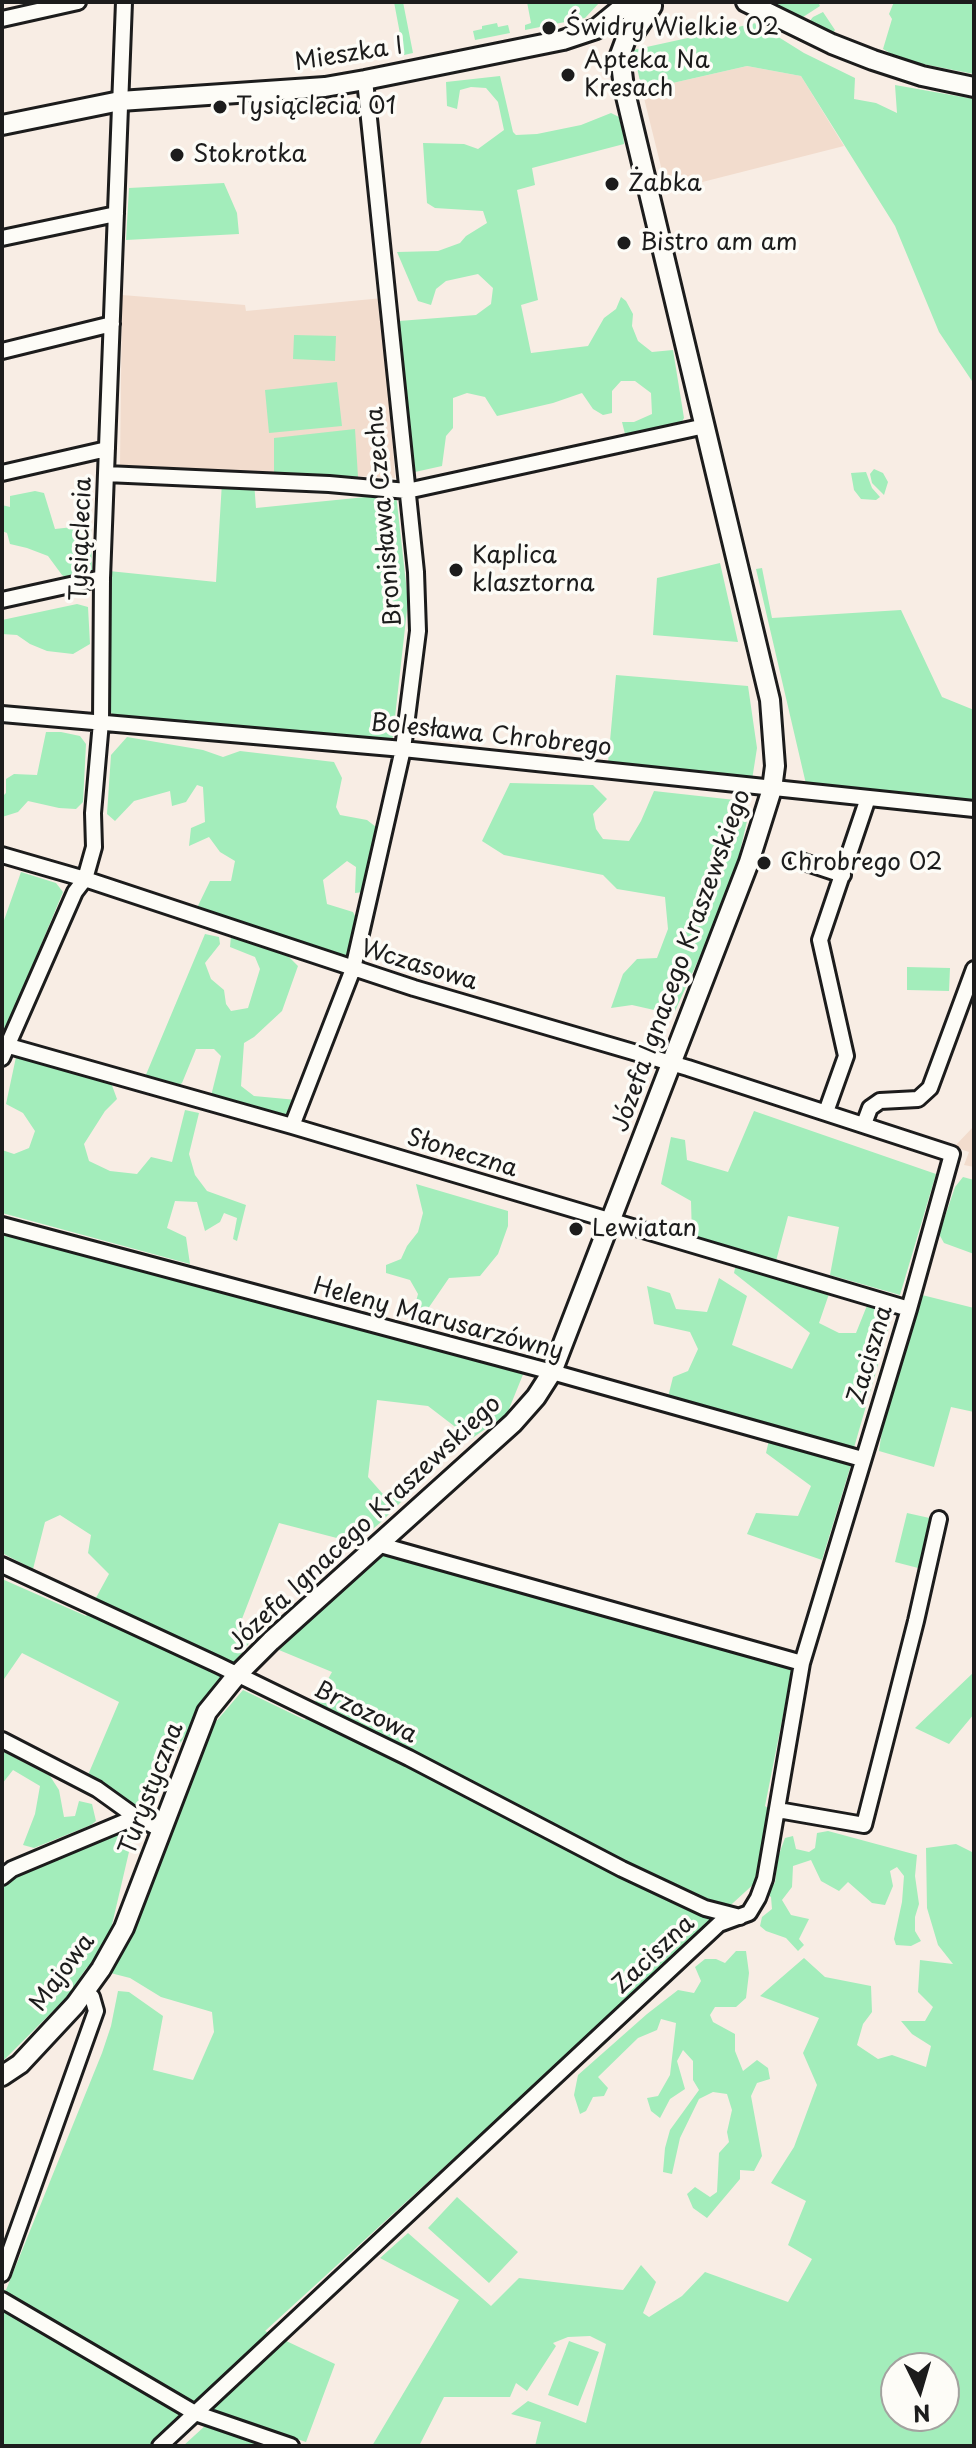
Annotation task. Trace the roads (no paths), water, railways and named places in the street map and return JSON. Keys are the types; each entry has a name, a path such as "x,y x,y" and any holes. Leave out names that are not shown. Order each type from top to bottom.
{"street":[{"path":"2,19 78,2"},
{"name":"Tysiąclecia","path":"4,1049 75,892 85,879 94,847 93,813 101,722 102,578 124,2"},
{"path":"611,2 589,31 610,36 624,44 638,28 642,3"},
{"path":"746,2 832,44 873,60 922,76 974,87"},
{"name":"Mieszka I","path":"2,125 120,101 325,87 365,80 563,40 589,31 642,3"},
{"name":"Józefa Ignacego Kraszewskiego","path":"237,1675 513,1423 536,1397 552,1372 747,870 772,789 775,766 770,700 624,88 620,62 624,44"},
{"name":"Bronisława Czecha","path":"292,1126 353,969 403,749 418,631 416,572 365,80"},
{"path":"2,238 116,214"},
{"path":"2,351 112,324"},
{"path":"106,474 329,484 407,491 705,426"},
{"path":"2,473 107,449"},
{"path":"2,600 102,578"},
{"name":"Bolesława Chrobrego","path":"2,714 403,749 974,809"},
{"path":"827,1109 846,1056 820,940 868,798"},
{"name":"Wczasowa","path":"2,855 85,879 353,969 827,1109 952,1154"},
{"path":"798,860 843,875"},
{"path":"865,1121 870,1108 880,1101 918,1099 930,1088 974,969"},
{"name":"Słoneczna","path":"4,1049 292,1126 909,1309"},
{"name":"Zaciszna","path":"160,2446 719,1924 749,1913 765,1879 802,1663 909,1309 952,1154"},
{"name":"Heleny Marusarzówny","path":"2,1225 552,1372 862,1459"},
{"path":"778,1810 864,1825 939,1519"},
{"path":"377,1544 802,1663"},
{"name":"Brzozowa","path":"2,1565 409,1758 622,1869 705,1908 740,1917"},
{"name":"Turystyczna","path":"124,1928 207,1712 237,1675"},
{"path":"2,1740 97,1789 136,1817 162,1830"},
{"path":"2,1877 12,1869 136,1817"},
{"name":"Brzozowa","path":"705,1908 719,1924"},
{"name":"Majowa","path":"2,2076 20,2064 85,1992 97,1977 124,1928"},
{"path":"2,2274 96,2011 92,1997 85,1992"},
{"path":"2,2300 195,2413 291,2446"}],"place":[{"name":"Świdry Wielkie 02","path":"549,28"},
{"name":"Apteka Na Kresach","path":"568,75"},
{"name":"Tysiąclecia 01","path":"220,107"},
{"name":"Stokrotka","path":"177,155"},
{"name":"Żabka","path":"612,184"},
{"name":"Bistro am am","path":"624,243"},
{"name":"Kaplica klasztorna","path":"456,570"},
{"name":"Chrobrego 02","path":"764,863"},
{"name":"Lewiatan","path":"576,1229"}]}
